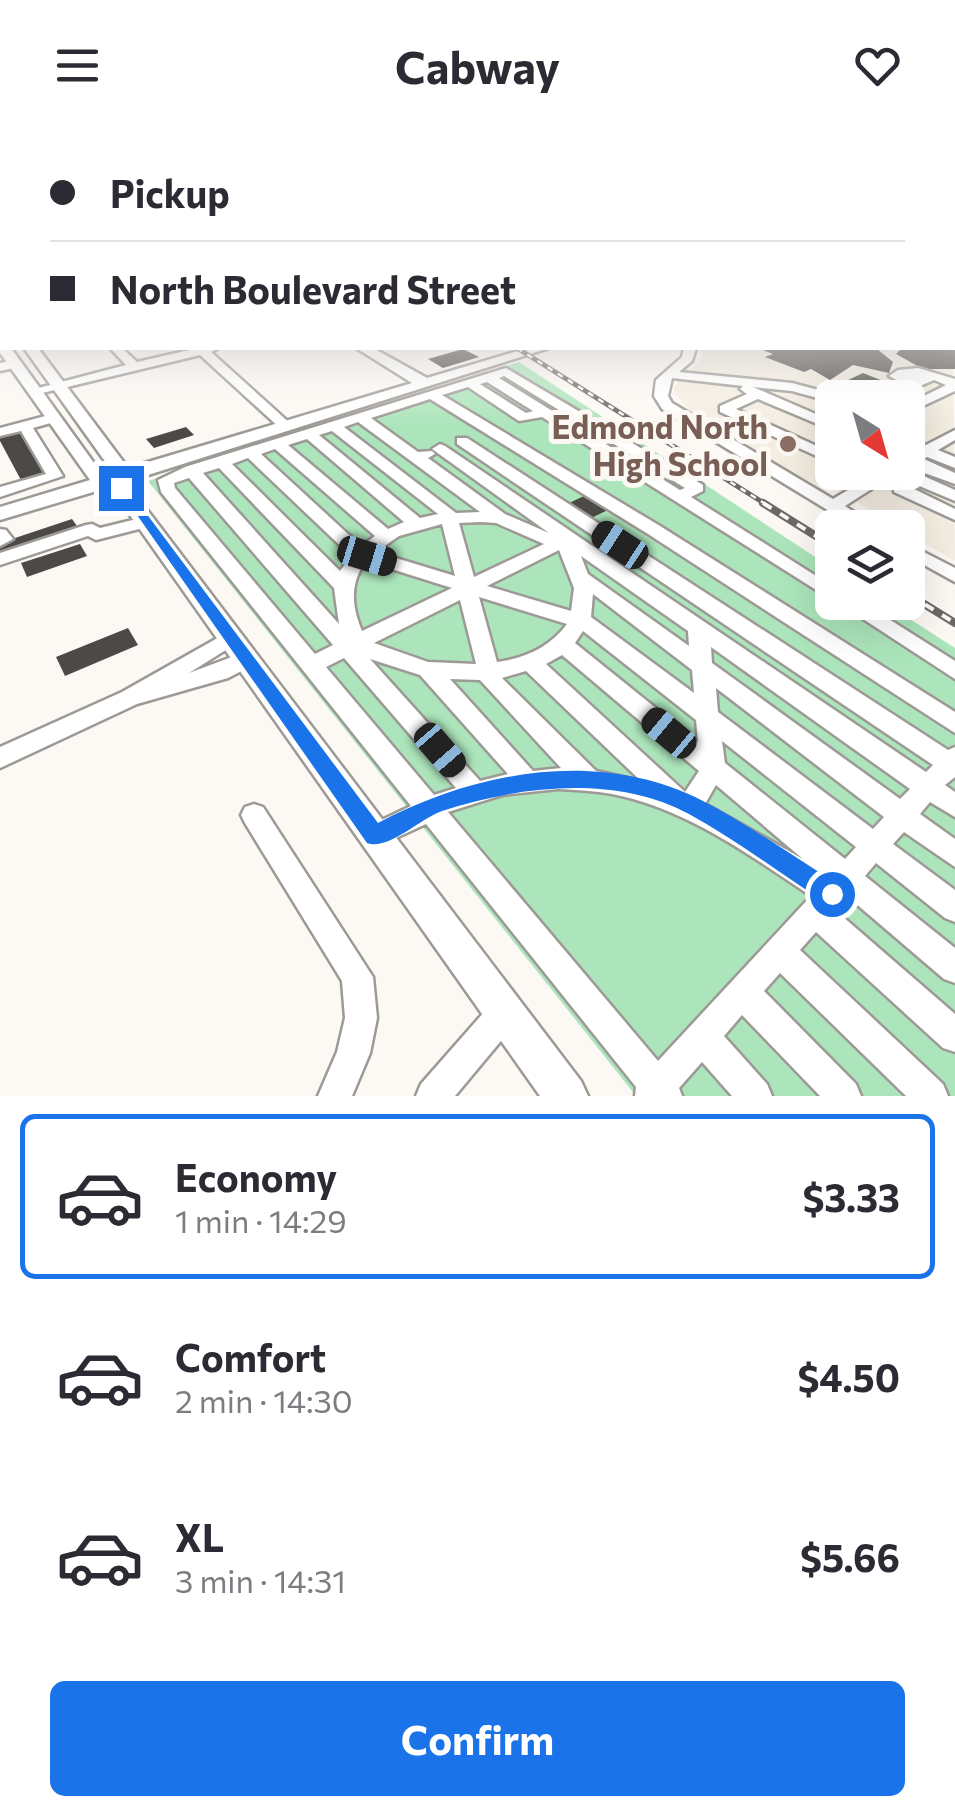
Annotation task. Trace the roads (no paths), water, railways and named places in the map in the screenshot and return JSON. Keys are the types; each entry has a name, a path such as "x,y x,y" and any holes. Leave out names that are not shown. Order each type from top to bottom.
{"main road":[{"path":"3,350 33,350 119,467 113,478"},
{"path":"3,350 93,475 113,478 566,1096"},
{"path":"366,350 428,389"},
{"path":"0,514 113,478 282,434 428,389 536,350"}],"street":[{"path":"118,350 135,367"},
{"path":"34,391 203,350"},
{"path":"208,350 282,434 386,536"},
{"path":"690,350 688,358 662,380 660,396 676,413 839,510"},
{"path":"462,441 953,762 701,1036 657,1093 165,486 170,478 250,452 282,434 308,433 428,389 506,372 697,488 678,496"},
{"path":"786,383 810,372"},
{"path":"668,374 739,383 786,383 815,392"},
{"path":"932,376 955,385"},
{"path":"488,377 815,583"},
{"path":"469,382 524,418 545,412"},
{"path":"739,383 815,419"},
{"path":"925,401 955,385"},
{"path":"428,389 955,724"},
{"path":"815,405 782,392 724,408 815,450"},
{"path":"742,401 815,433"},
{"path":"925,403 945,410"},
{"path":"354,644 429,671 488,673 530,662 562,643 580,620 587,599 585,579 565,540 499,518 360,416"},
{"path":"0,432 52,418"},
{"path":"333,425 449,518 488,673 588,780"},
{"path":"0,492 55,476 25,426"},
{"path":"416,458 490,431"},
{"path":"308,433 418,524"},
{"path":"954,466 927,451 955,434"},
{"path":"440,449 565,540 955,806"},
{"path":"250,452 363,554 580,620 955,908"},
{"path":"221,461 343,585 354,644"},
{"path":"925,463 954,466"},
{"path":"191,470 354,644 474,791"},
{"path":"925,474 955,496"},
{"path":"832,506 859,490"},
{"path":"902,490 955,515"},
{"path":"312,665 623,512"},
{"path":"343,585 363,554 386,536 449,518 499,518"},
{"path":"0,559 92,528 96,535 145,522"},
{"path":"925,559 955,576"},
{"path":"585,579 955,855"},
{"path":"874,620 955,671"},
{"path":"685,803 713,769 698,628"},
{"path":"562,643 713,769 955,1036"},
{"path":"0,758 238,649"},
{"path":"530,662 685,803"},
{"path":"429,671 520,770 524,781"},
{"path":"374,836 427,807 474,791 524,781 588,780 685,803 728,824 831,895 955,968"},
{"path":"254,815 357,977 362,1018 335,1096"},
{"path":"779,951 931,1096"},
{"path":"742,992 844,1096"},
{"path":"433,1096 504,1014"},
{"path":"701,1036 754,1096"}],"railway":[{"path":"520,350 767,505"},
{"path":"763,503 815,535"},
{"path":"925,604 955,623"}],"place":[{"name":"Edmond North High School","path":"788,444"}]}
